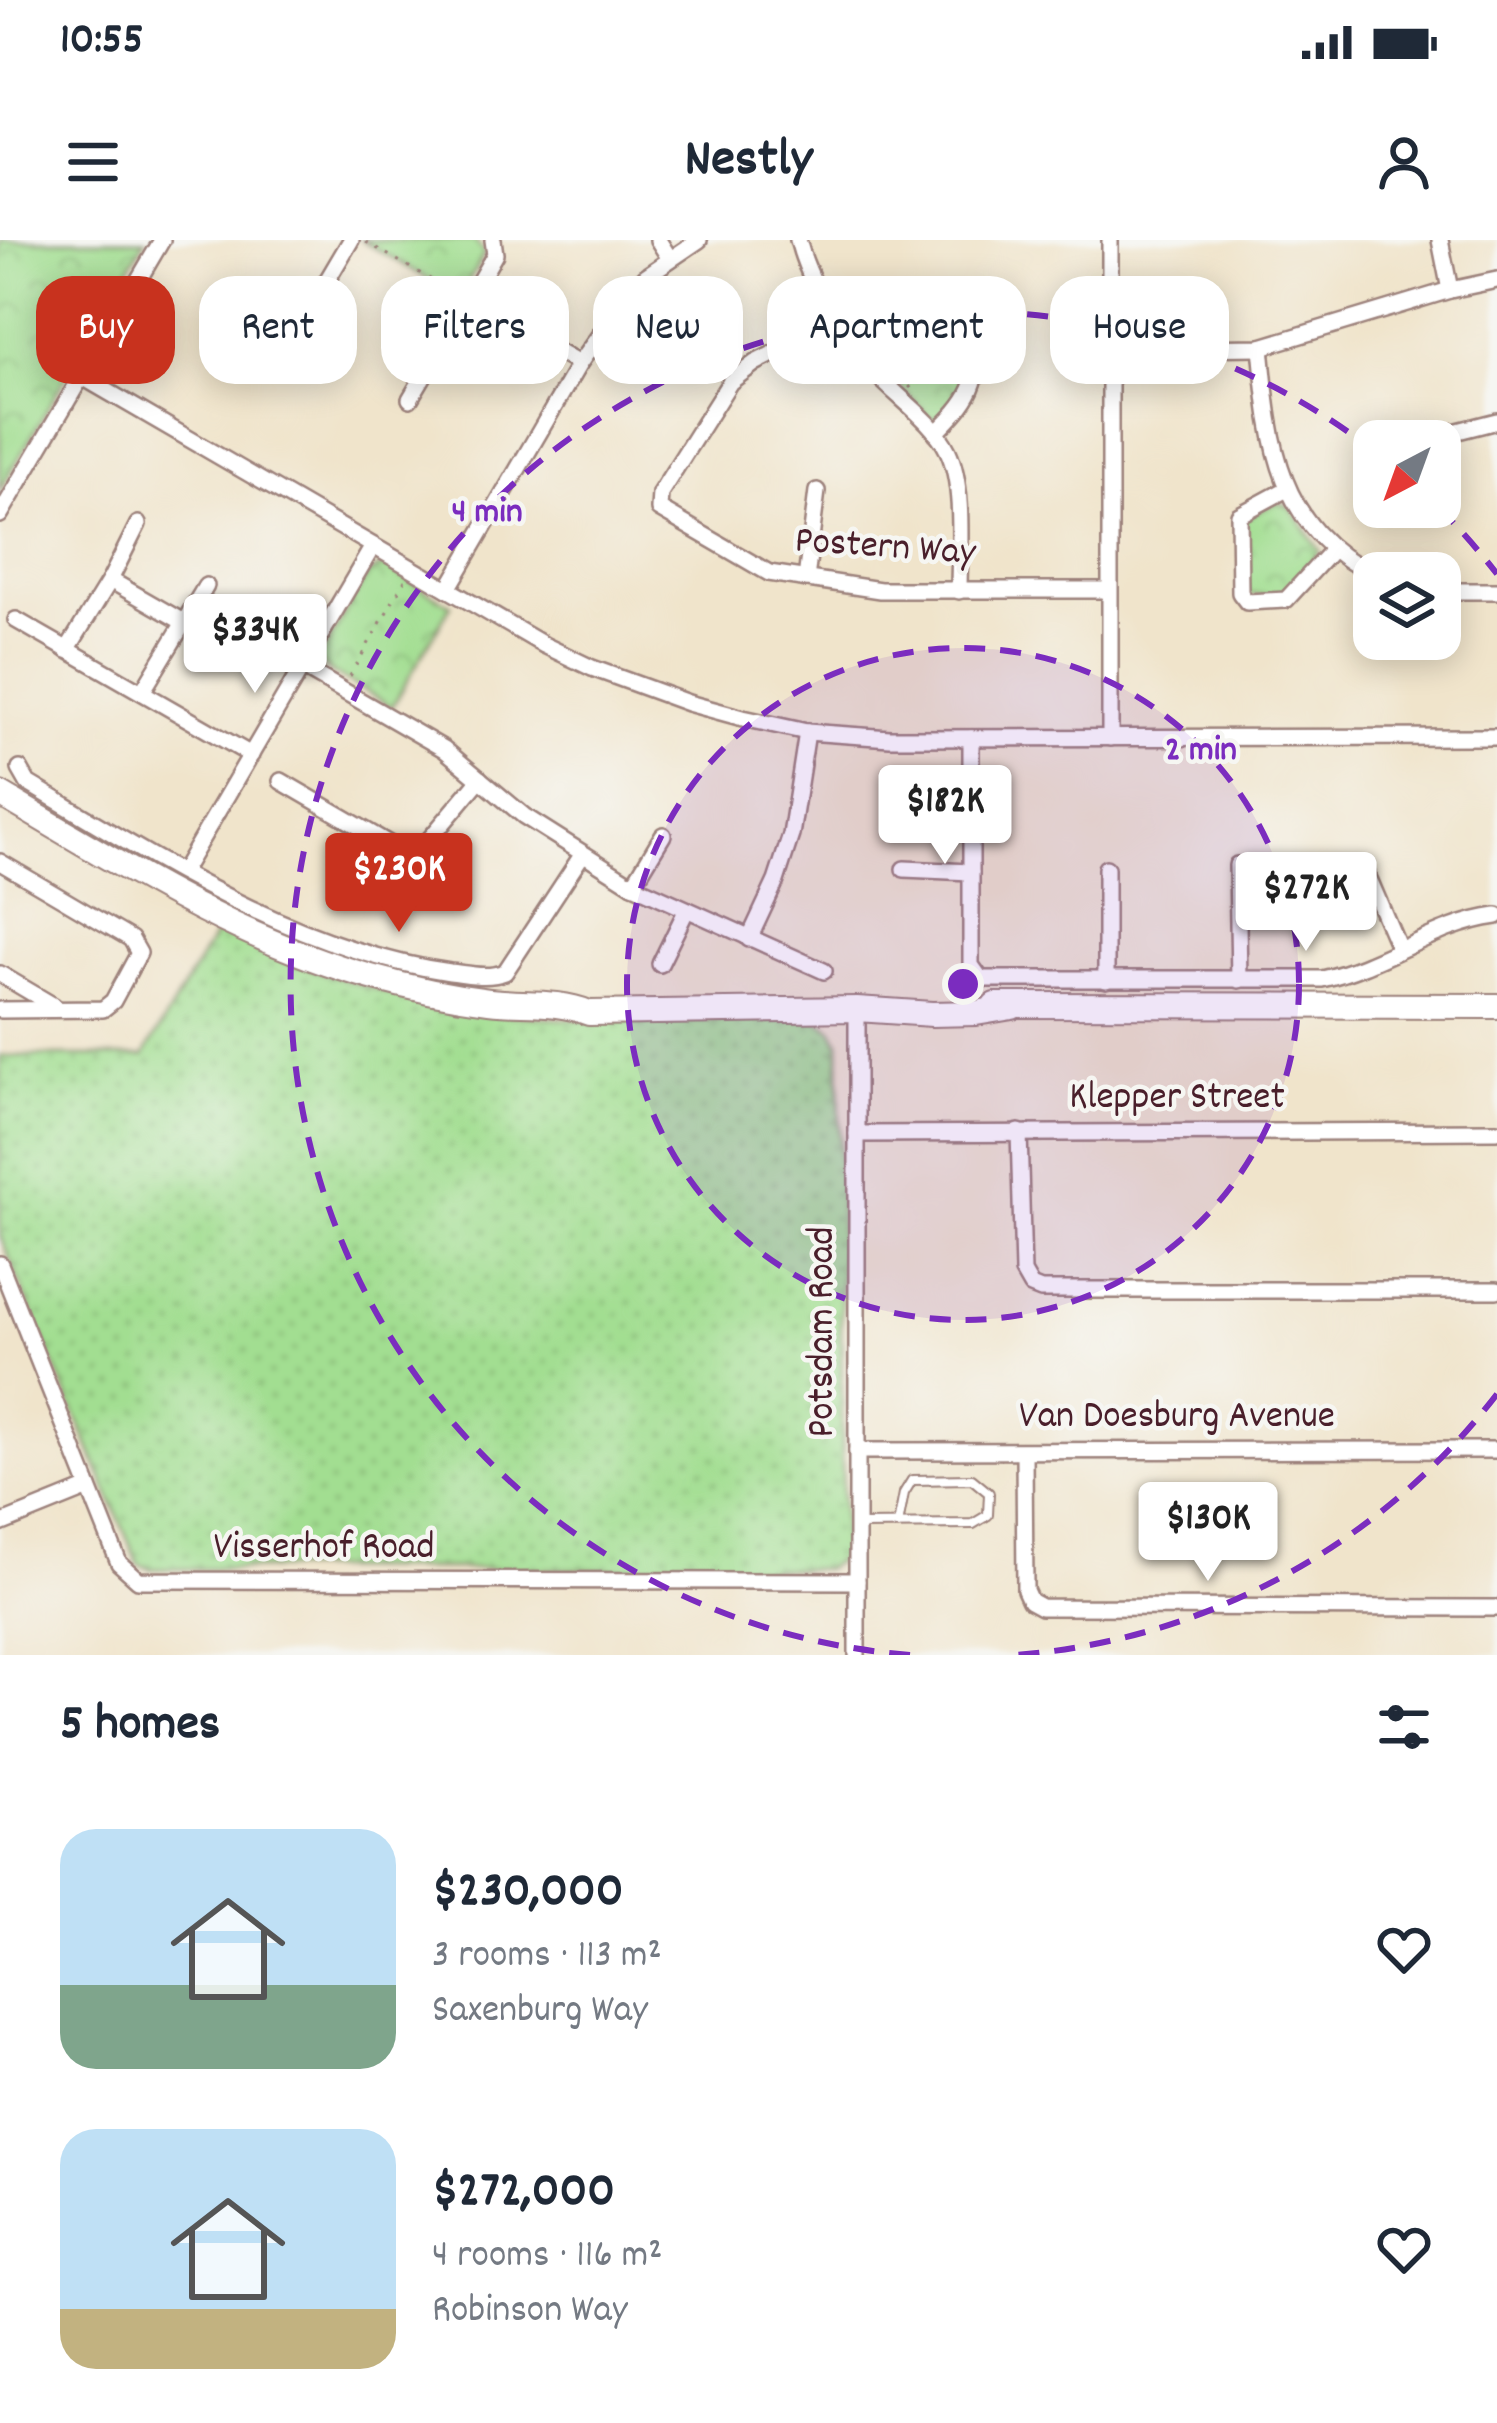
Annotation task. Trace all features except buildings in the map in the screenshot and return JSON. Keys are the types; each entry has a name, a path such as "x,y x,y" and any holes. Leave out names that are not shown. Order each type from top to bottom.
{"main road":[{"path":"0,794 186,901 295,953 376,979 457,997 572,1006 589,1013 650,1015 857,1010 877,1003 932,1000 1012,1006 1497,1006"}],"street":[{"path":"141,276 162,240"},
{"path":"329,276 351,240"},
{"path":"482,276 495,254 493,240"},
{"path":"658,240 670,259"},
{"path":"448,589 579,364 634,287 699,240"},
{"path":"798,240 811,276"},
{"path":"1109,276 1110,240"},
{"path":"1440,240 1450,290"},
{"path":"1229,350 1261,346 1497,280"},
{"path":"1261,346 1273,446 1287,489 1307,521 1333,549 1353,562"},
{"name":"Postern Way","path":"767,356 730,382 694,434 658,501 664,514 756,567 806,579 880,590 1107,590"},
{"path":"569,358 579,364"},
{"path":"0,515 76,384"},
{"path":"95,384 544,645 638,686 716,711 807,732 890,738 1497,737"},
{"path":"410,399 419,384"},
{"path":"887,384 936,433 954,470 959,591"},
{"path":"936,433 969,400 973,384"},
{"path":"1108,384 1110,738"},
{"path":"1461,431 1497,422"},
{"path":"1287,489 1239,515 1240,593 1247,602 1286,600 1333,549"},
{"path":"806,579 817,491"},
{"path":"67,650 138,524"},
{"path":"182,872 373,546"},
{"path":"110,580 185,623"},
{"path":"142,692 206,586"},
{"path":"1461,591 1497,592"},
{"path":"16,620 250,755"},
{"path":"302,667 444,749 524,816 633,886 824,971"},
{"path":"749,939 788,847 807,732"},
{"path":"970,738 971,964 976,976 990,981 1322,979 1463,923 1497,916"},
{"path":"20,769 28,783 216,892 341,946 430,969 494,976 510,967 582,855"},
{"path":"281,781 410,852 423,847 480,779"},
{"path":"633,886 664,835"},
{"path":"0,862 126,935 138,948 138,957 109,1006 0,1010"},
{"path":"1237,865 1239,980"},
{"path":"1106,868 1106,980"},
{"path":"904,869 970,872"},
{"path":"1366,872 1399,949"},
{"path":"660,964 686,910"},
{"path":"0,974 57,1008"},
{"name":"Potsdam Road","path":"857,1010 857,1655"},
{"name":"Klepper Street","path":"857,1134 1497,1131"},
{"path":"1019,1132 1023,1271 1031,1286 1041,1290 1497,1289"},
{"name":"Visserhof Road","path":"0,1264 119,1563 146,1582 857,1581"},
{"name":"Van Doesburg Avenue","path":"856,1451 1497,1450"},
{"path":"1024,1452 1025,1590 1030,1601 1041,1607 1497,1608"},
{"path":"0,1524 88,1488"}],"lane":[{"path":"857,1526 898,1525 980,1523 988,1515 989,1493 972,1479 911,1480 898,1525"}],"path":[{"path":"363,240 425,276"},
{"path":"899,397 914,384"},
{"path":"341,690 412,568"}],"green space":[{"path":"0,240 145,240 124,276 36,276 36,384 62,384 0,491"},
{"path":"361,240 474,240 485,253 471,276 423,276"},
{"path":"898,384 967,384 967,391 940,419 930,418"},
{"path":"1277,502 1291,507 1320,551 1288,595 1250,595 1243,519"},
{"path":"384,566 451,605 392,707 326,669 319,659 368,573"},
{"path":"217,930 344,980 478,1011 605,1020 817,1019 832,1029 839,1042 843,1556 826,1569 151,1569 138,1564 0,1236 0,1056 144,1056"}]}
